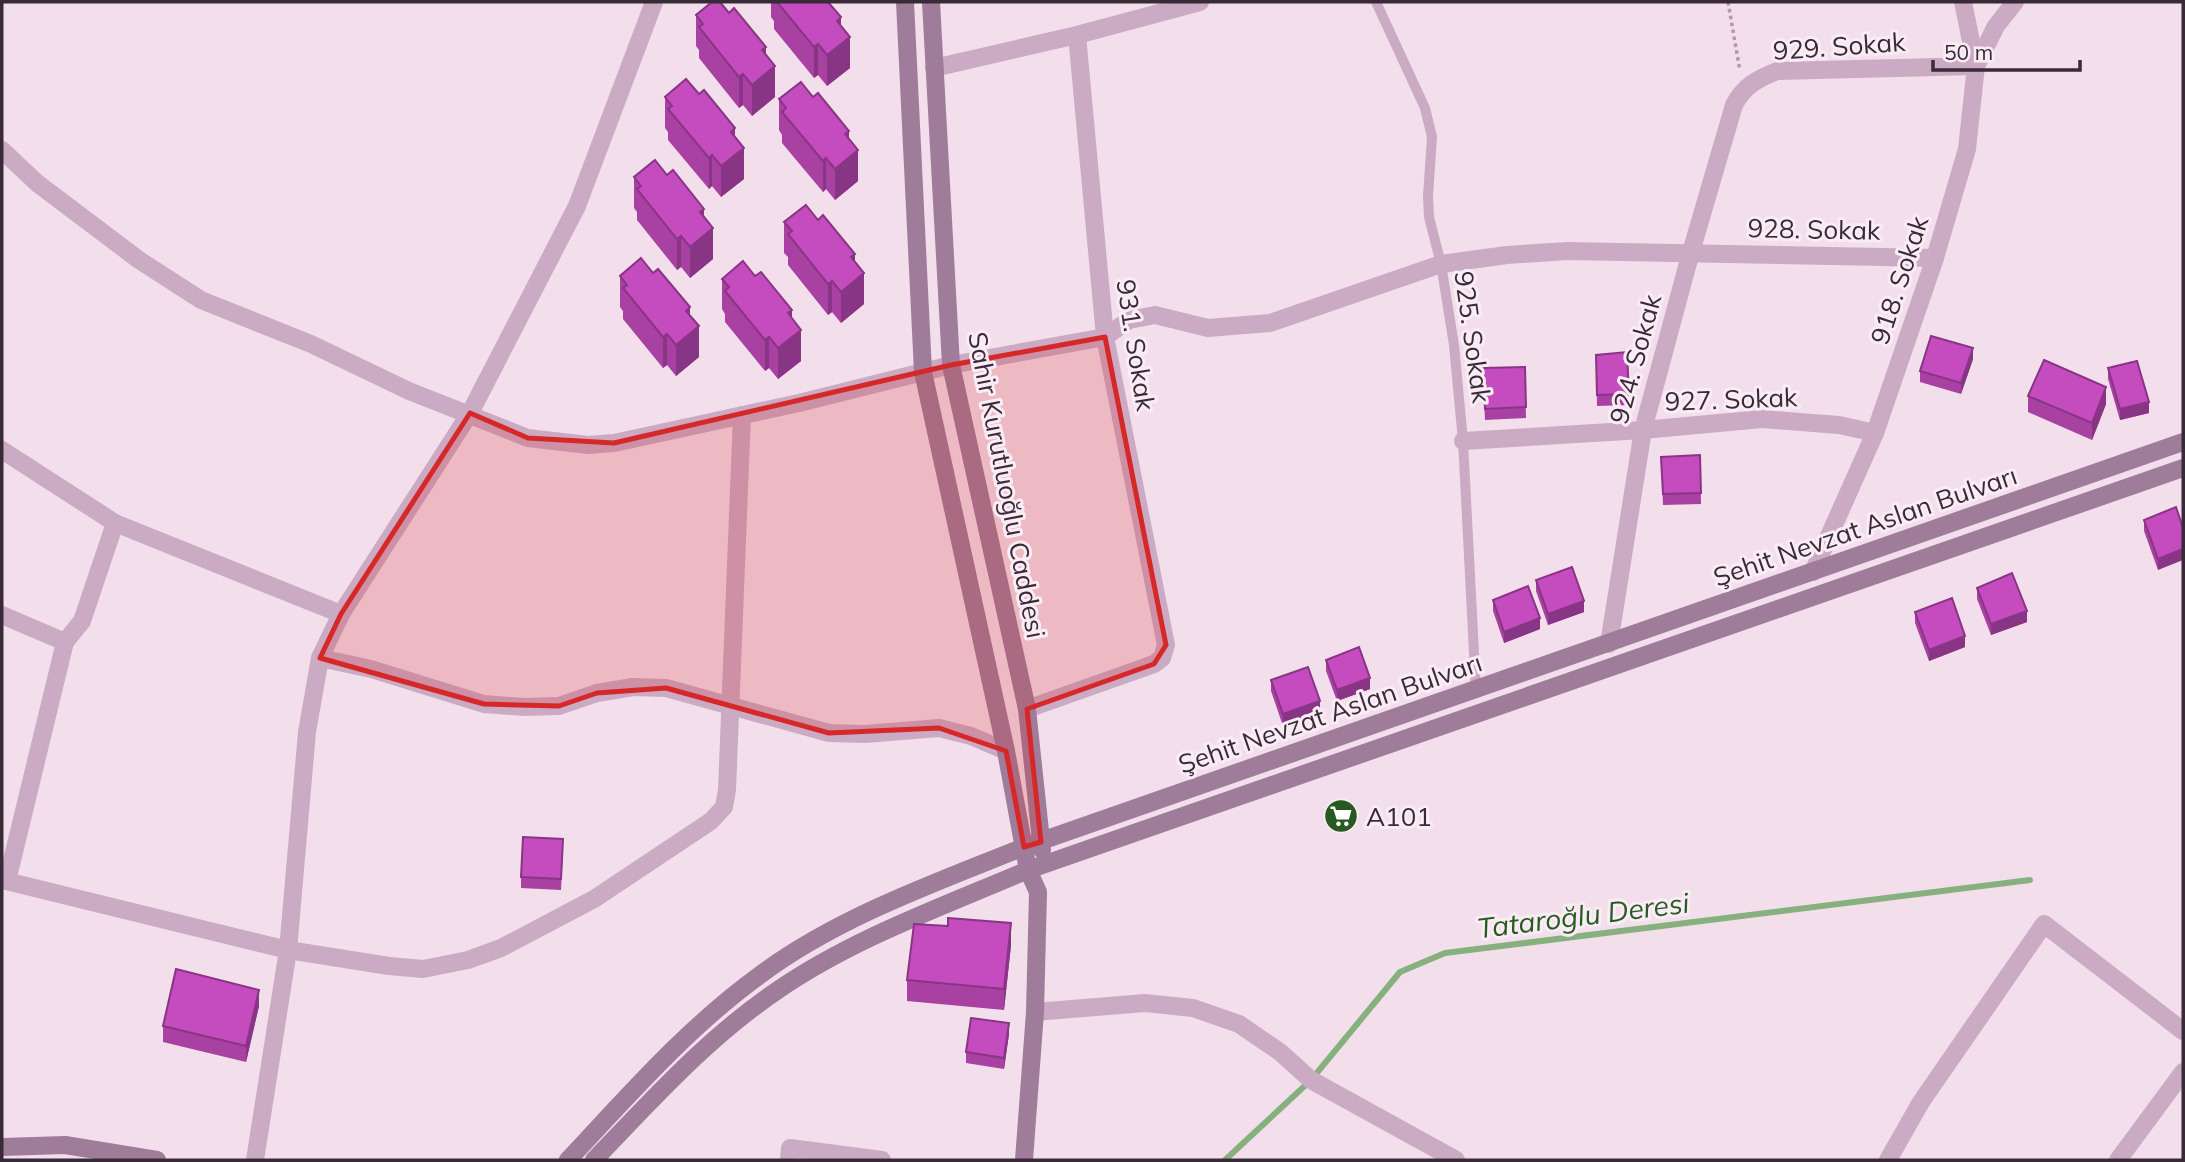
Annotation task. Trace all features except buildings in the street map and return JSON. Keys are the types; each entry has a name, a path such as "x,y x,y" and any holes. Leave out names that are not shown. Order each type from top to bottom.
{"main road":[{"name":"Sahir Kurutluoğlu Caddesi","path":"905,2 923,372 1006,751 1032,844"},
{"name":"Sahir Kurutluoğlu Caddesi","path":"931,2 951,365 1027,709 1032,844"},
{"name":"Şehit Nevzat Aslan Bulvarı","path":"568,1160 636,1087 708,1016 800,948 872,911 1032,844 2183,442"},
{"name":"Şehit Nevzat Aslan Bulvarı","path":"594,1160 692,1060 778,989 829,959 890,930 1035,867 2183,468"},
{"path":"1024,1160 1035,1012 1038,892 1032,844"},
{"path":"2,1147 157,1160"}],"street":[{"path":"255,1160 288,950 307,732 320,658 341,614 470,413 577,206 654,2"},
{"path":"934,68 1077,35 1200,2"},
{"path":"1963,2 1976,66"},
{"name":"918. Sokak","path":"1813,572 1875,433 1935,258 1966,149 1976,66 1996,26 2015,2"},
{"name":"931. Sokak","path":"1027,709 1154,664 1162,658 1166,639 1104,337 1077,35"},
{"name":"929. Sokak","path":"1745,89 1777,71 1976,66"},
{"name":"924. Sokak","path":"1609,644 1643,430 1734,105 1745,89"},
{"path":"2,150 37,183 128,253 201,300 311,344 409,391 528,438 588,445 614,443 951,365 1104,337"},
{"name":"928. Sokak","path":"1104,337 1129,320 1155,315 1208,328 1270,323 1441,264 1507,255 1567,251 1935,258"},
{"path":"115,523 82,621 65,642 4,880 288,950 389,966 423,968 468,960 501,948 594,899 710,821 724,807 727,790 742,415"},
{"name":"927. Sokak","path":"1463,441 1643,430 1762,419 1839,425 1875,433"},
{"path":"2,450 115,523 341,614"},
{"path":"2,615 65,642"},
{"path":"320,658 371,669 484,704 524,708 559,706 597,693 633,687 666,688 830,733 864,734 939,728 971,736 1006,751"},
{"path":"1888,1160 1921,1102 2044,924 2183,1031"},
{"path":"1035,1012 1144,1003 1193,1008 1239,1024 1280,1052 1311,1080 1455,1160"},
{"path":"2118,1160 2183,1072"},
{"path":"789,1160 790,1148 882,1160"}],"lane":[{"name":"925. Sokak","path":"1376,2 1425,108 1432,137 1427,196 1454,345 1463,441 1476,691"}],"path":[{"path":"1728,2 1745,89"}],"highlighted area":[{"path":"1105,337 1166,645 1154,664 1027,709 1041,842 1024,847 1006,751 939,728 829,733 666,688 597,693 559,706 484,704 320,658 341,614 470,413 528,438 614,443 951,365"}],"waterway":[{"name":"Tataroğlu Deresi","path":"1225,1160 1311,1080 1400,972 1445,953 2030,880"}],"place":[{"name":"A101","path":"1341,816"}]}
